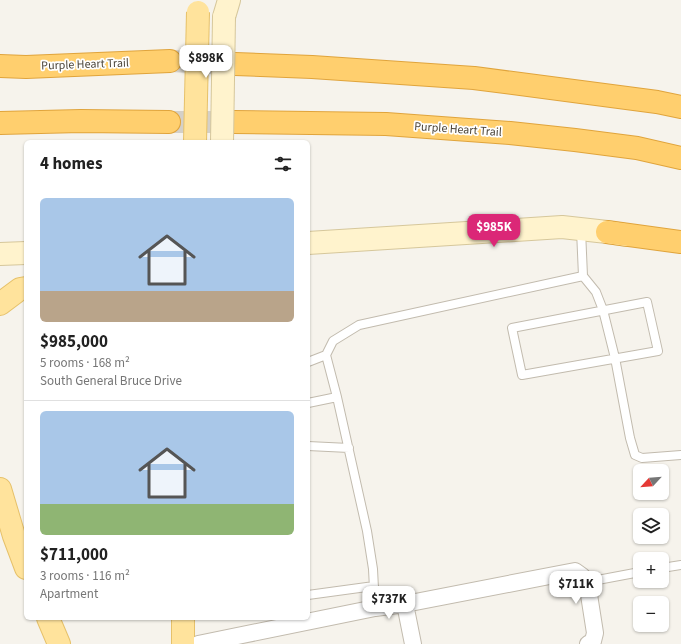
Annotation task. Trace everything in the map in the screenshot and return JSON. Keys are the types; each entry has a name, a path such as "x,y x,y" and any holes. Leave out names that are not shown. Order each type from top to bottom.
{"highway":[{"name":"Purple Heart Trail","path":"0,66 26,67 170,61"},
{"path":"235,64 312,67 474,78 657,102 681,107"},
{"path":"0,123 81,121 169,122"},
{"name":"Purple Heart Trail","path":"234,122 386,124 510,133 637,148 681,158"},
{"path":"607,232 681,242"}],"main road":[{"path":"195,140 198,6"},
{"path":"222,140 226,8"},
{"path":"310,243 562,227 607,232 681,247"},
{"path":"0,254 24,254"},
{"path":"0,304 20,289 24,288"},
{"path":"0,489 14,536 24,563"},
{"path":"49,620 59,644"},
{"path":"183,620 183,644"}],"street":[{"path":"198,644 267,637 375,608 405,604 575,571 587,582 595,633 593,641 588,644"},
{"path":"405,604 413,644"}],"lane":[{"path":"581,228 582,276 596,292 603,310 615,358 630,438 635,455 642,458 681,455"},
{"path":"310,361 326,354 333,341 359,325 582,276"},
{"path":"647,302 658,351 615,358 522,376 512,328 647,302"},
{"path":"326,354 367,531 373,569 375,608"},
{"path":"310,404 337,397"},
{"path":"310,446 349,448"},
{"path":"669,567 681,565"},
{"path":"587,582 633,573"},
{"path":"310,595 374,586"}],"tunnel":[{"path":"170,61 235,64"},
{"path":"169,122 234,122"}]}
